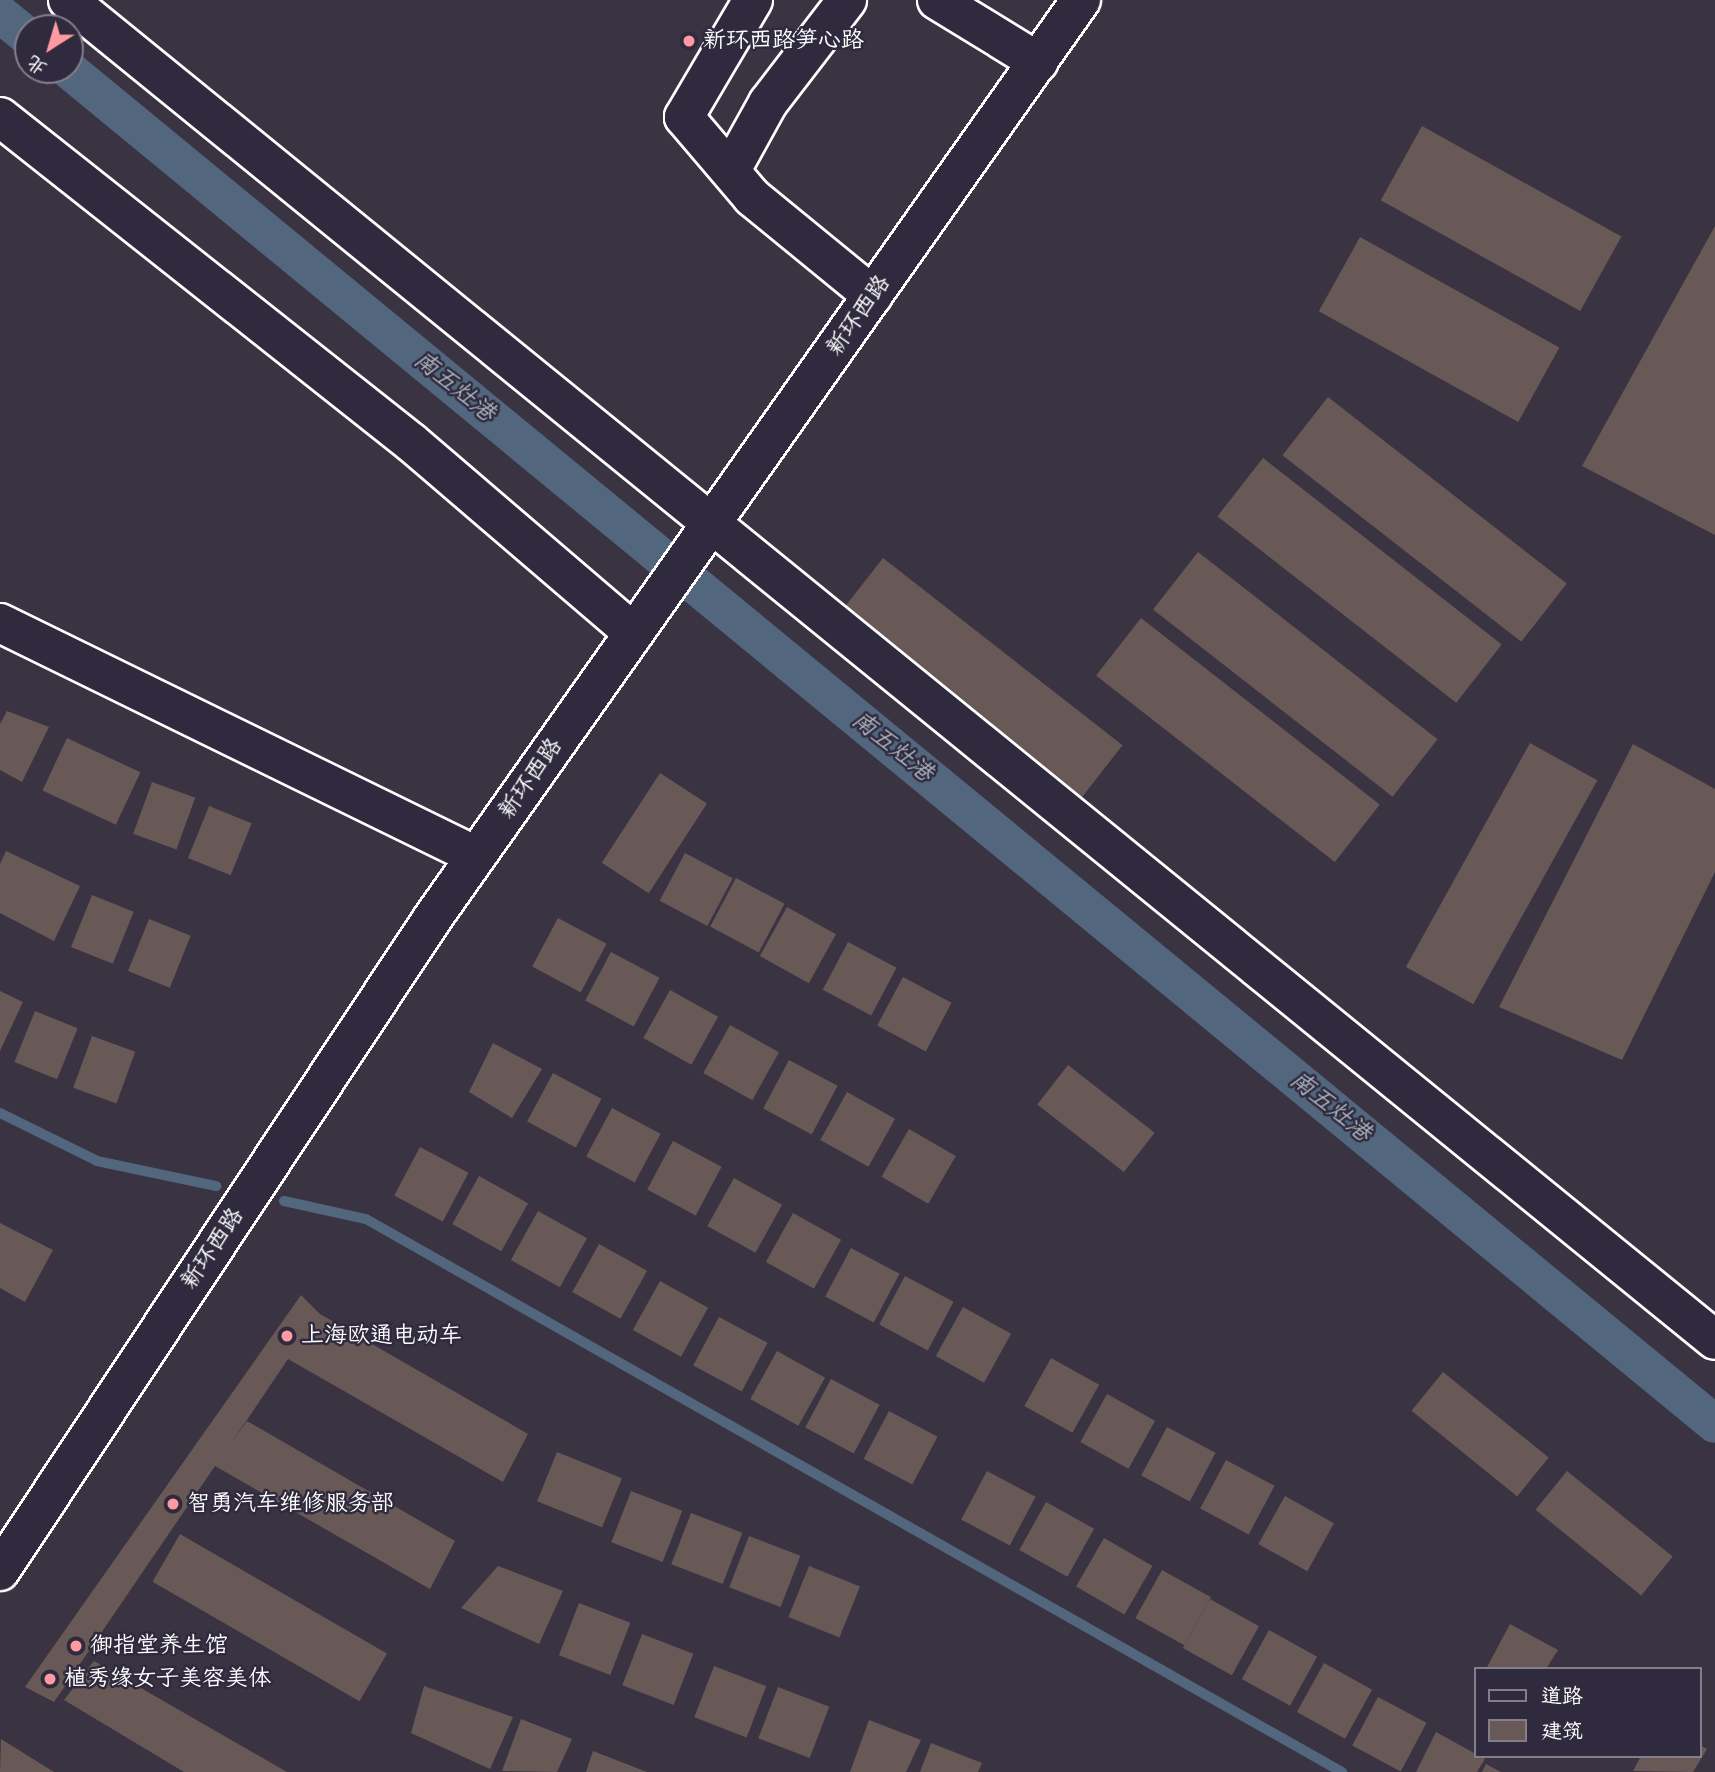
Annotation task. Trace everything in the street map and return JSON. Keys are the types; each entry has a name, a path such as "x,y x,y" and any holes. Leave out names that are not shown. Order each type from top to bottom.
{"street":[{"path":"68,0 708,529 1715,1340"},
{"path":"753,0 684,117 752,197 873,296"},
{"path":"731,170 768,103 847,0"},
{"path":"937,0 1038,62"},
{"name":"新环西路","path":"0,1571 476,856 1081,0"},
{"path":"0,117 412,443 643,620"},
{"path":"0,623 476,856"}],"building":[{"path":"1422,126 1621,237 1580,311 1381,200"},
{"path":"1715,226 1715,535 1582,466"},
{"path":"1360,237 1559,348 1518,422 1319,311"},
{"path":"1328,397 1567,584 1521,642 1282,455"},
{"path":"1263,458 1502,645 1456,703 1217,516"},
{"path":"1198,552 1438,739 1393,797 1153,610"},
{"path":"883,558 1123,745 1078,803 838,616"},
{"path":"1141,618 1380,805 1335,862 1096,676"},
{"path":"7,711 49,727 22,782 0,770 0,724"},
{"path":"67,738 140,772 116,825 42,791"},
{"path":"1530,743 1597,780 1473,1004 1406,967"},
{"path":"1633,744 1715,789 1715,872 1622,1060 1499,1007"},
{"path":"660,773 707,803 649,893 602,863"},
{"path":"152,782 195,798 176,849 133,834"},
{"path":"209,806 252,823 231,875 188,858"},
{"path":"6,851 80,886 54,941 0,913 0,864"},
{"path":"685,853 733,878 707,926 660,901"},
{"path":"736,878 785,904 759,952 710,927"},
{"path":"92,895 134,912 113,964 71,947"},
{"path":"787,907 836,934 809,983 760,956"},
{"path":"558,918 607,944 581,992 532,967"},
{"path":"149,919 191,936 170,988 128,971"},
{"path":"848,942 897,968 871,1016 823,990"},
{"path":"611,952 660,978 634,1026 585,1001"},
{"path":"903,977 952,1003 926,1051 877,1026"},
{"path":"670,990 718,1017 691,1065 643,1038"},
{"path":"0,991 23,1002 0,1051"},
{"path":"35,1011 78,1028 57,1079 14,1062"},
{"path":"730,1025 779,1052 752,1100 703,1073"},
{"path":"92,1036 135,1052 116,1103 73,1088"},
{"path":"493,1043 542,1069 512,1118 469,1092"},
{"path":"789,1060 838,1086 812,1134 763,1109"},
{"path":"1068,1065 1155,1133 1124,1172 1037,1104"},
{"path":"553,1073 602,1099 576,1147 527,1122"},
{"path":"847,1092 895,1119 868,1167 820,1140"},
{"path":"612,1108 661,1134 635,1182 586,1157"},
{"path":"909,1129 956,1156 928,1204 882,1177"},
{"path":"673,1141 722,1167 696,1215 647,1190"},
{"path":"420,1147 469,1173 443,1221 394,1196"},
{"path":"479,1176 528,1203 501,1251 452,1224"},
{"path":"734,1178 782,1205 755,1253 707,1226"},
{"path":"538,1211 587,1238 560,1287 511,1260"},
{"path":"793,1213 841,1240 814,1289 766,1262"},
{"path":"0,1223 53,1250 25,1302 0,1288"},
{"path":"599,1244 647,1271 620,1319 572,1292"},
{"path":"851,1248 900,1274 874,1322 825,1297"},
{"path":"905,1276 954,1302 928,1350 879,1325"},
{"path":"660,1281 708,1308 681,1357 633,1330"},
{"path":"301,1295 320,1314 528,1434 503,1482 288,1359 230,1445 247,1421 455,1541 430,1589 215,1466 54,1702 25,1687"},
{"path":"963,1307 1011,1334 984,1383 936,1356"},
{"path":"719,1317 768,1343 742,1391 693,1366"},
{"path":"777,1351 825,1378 798,1426 750,1399"},
{"path":"1051,1358 1099,1385 1072,1433 1024,1406"},
{"path":"1443,1372 1549,1458 1517,1496 1412,1411"},
{"path":"831,1379 880,1405 854,1453 805,1428"},
{"path":"1107,1394 1155,1421 1128,1469 1080,1442"},
{"path":"889,1411 938,1437 912,1485 864,1459"},
{"path":"1167,1427 1216,1453 1190,1501 1141,1476"},
{"path":"557,1452 622,1478 602,1527 537,1501"},
{"path":"1226,1460 1275,1486 1249,1534 1200,1509"},
{"path":"987,1471 1036,1497 1010,1545 961,1520"},
{"path":"1567,1471 1673,1557 1641,1595 1536,1510"},
{"path":"631,1491 682,1511 663,1562 611,1542"},
{"path":"1285,1496 1334,1523 1307,1571 1258,1544"},
{"path":"1046,1502 1094,1529 1067,1577 1019,1550"},
{"path":"691,1513 742,1533 723,1584 671,1564"},
{"path":"180,1534 387,1654 359,1701 152,1582"},
{"path":"749,1536 800,1556 781,1607 729,1587"},
{"path":"1104,1538 1152,1566 1124,1614 1076,1586"},
{"path":"498,1566 563,1591 539,1644 461,1608"},
{"path":"809,1566 860,1587 839,1638 788,1617"},
{"path":"1162,1570 1211,1597 1184,1645 1135,1618"},
{"path":"1210,1599 1259,1626 1232,1675 1183,1648"},
{"path":"579,1603 630,1623 610,1675 559,1655"},
{"path":"1510,1624 1558,1650 1547,1667 1487,1667"},
{"path":"1269,1630 1317,1657 1290,1706 1242,1679"},
{"path":"642,1634 693,1654 674,1705 622,1685"},
{"path":"94,1661 287,1772 184,1772 64,1700"},
{"path":"1324,1663 1372,1690 1345,1739 1297,1712"},
{"path":"714,1666 766,1686 747,1737 694,1717"},
{"path":"424,1686 513,1717 490,1769 411,1733"},
{"path":"778,1687 829,1707 810,1758 758,1738"},
{"path":"1378,1697 1427,1723 1401,1771 1352,1746"},
{"path":"521,1719 572,1739 557,1772 502,1771"},
{"path":"869,1720 921,1740 906,1772 850,1772"},
{"path":"1436,1732 1474,1753 1474,1758 1485,1759 1477,1772 1416,1772"},
{"path":"1,1739 54,1772 0,1772"},
{"path":"931,1743 982,1763 978,1772 920,1772"},
{"path":"1701,1746 1707,1749 1693,1772 1633,1771 1640,1758 1701,1758"},
{"path":"593,1751 647,1772 586,1772"},
{"path":"1486,1764 1501,1772 1482,1772"}],"waterway":[{"name":"南五灶港","path":"0,14 14,26"},
{"name":"南五灶港","path":"84,82 1715,1424"},
{"path":"0,1113 97,1161 216,1186"},
{"path":"284,1201 366,1219 1342,1772"}],"place":[{"name":"新环西路笋心路","path":"689,41"},
{"name":"上海欧通电动车","path":"287,1336"},
{"name":"智勇汽车维修服务部","path":"173,1504"},
{"name":"御指堂养生馆","path":"76,1646"},
{"name":"植秀缘女子美容美体","path":"50,1679"}]}
